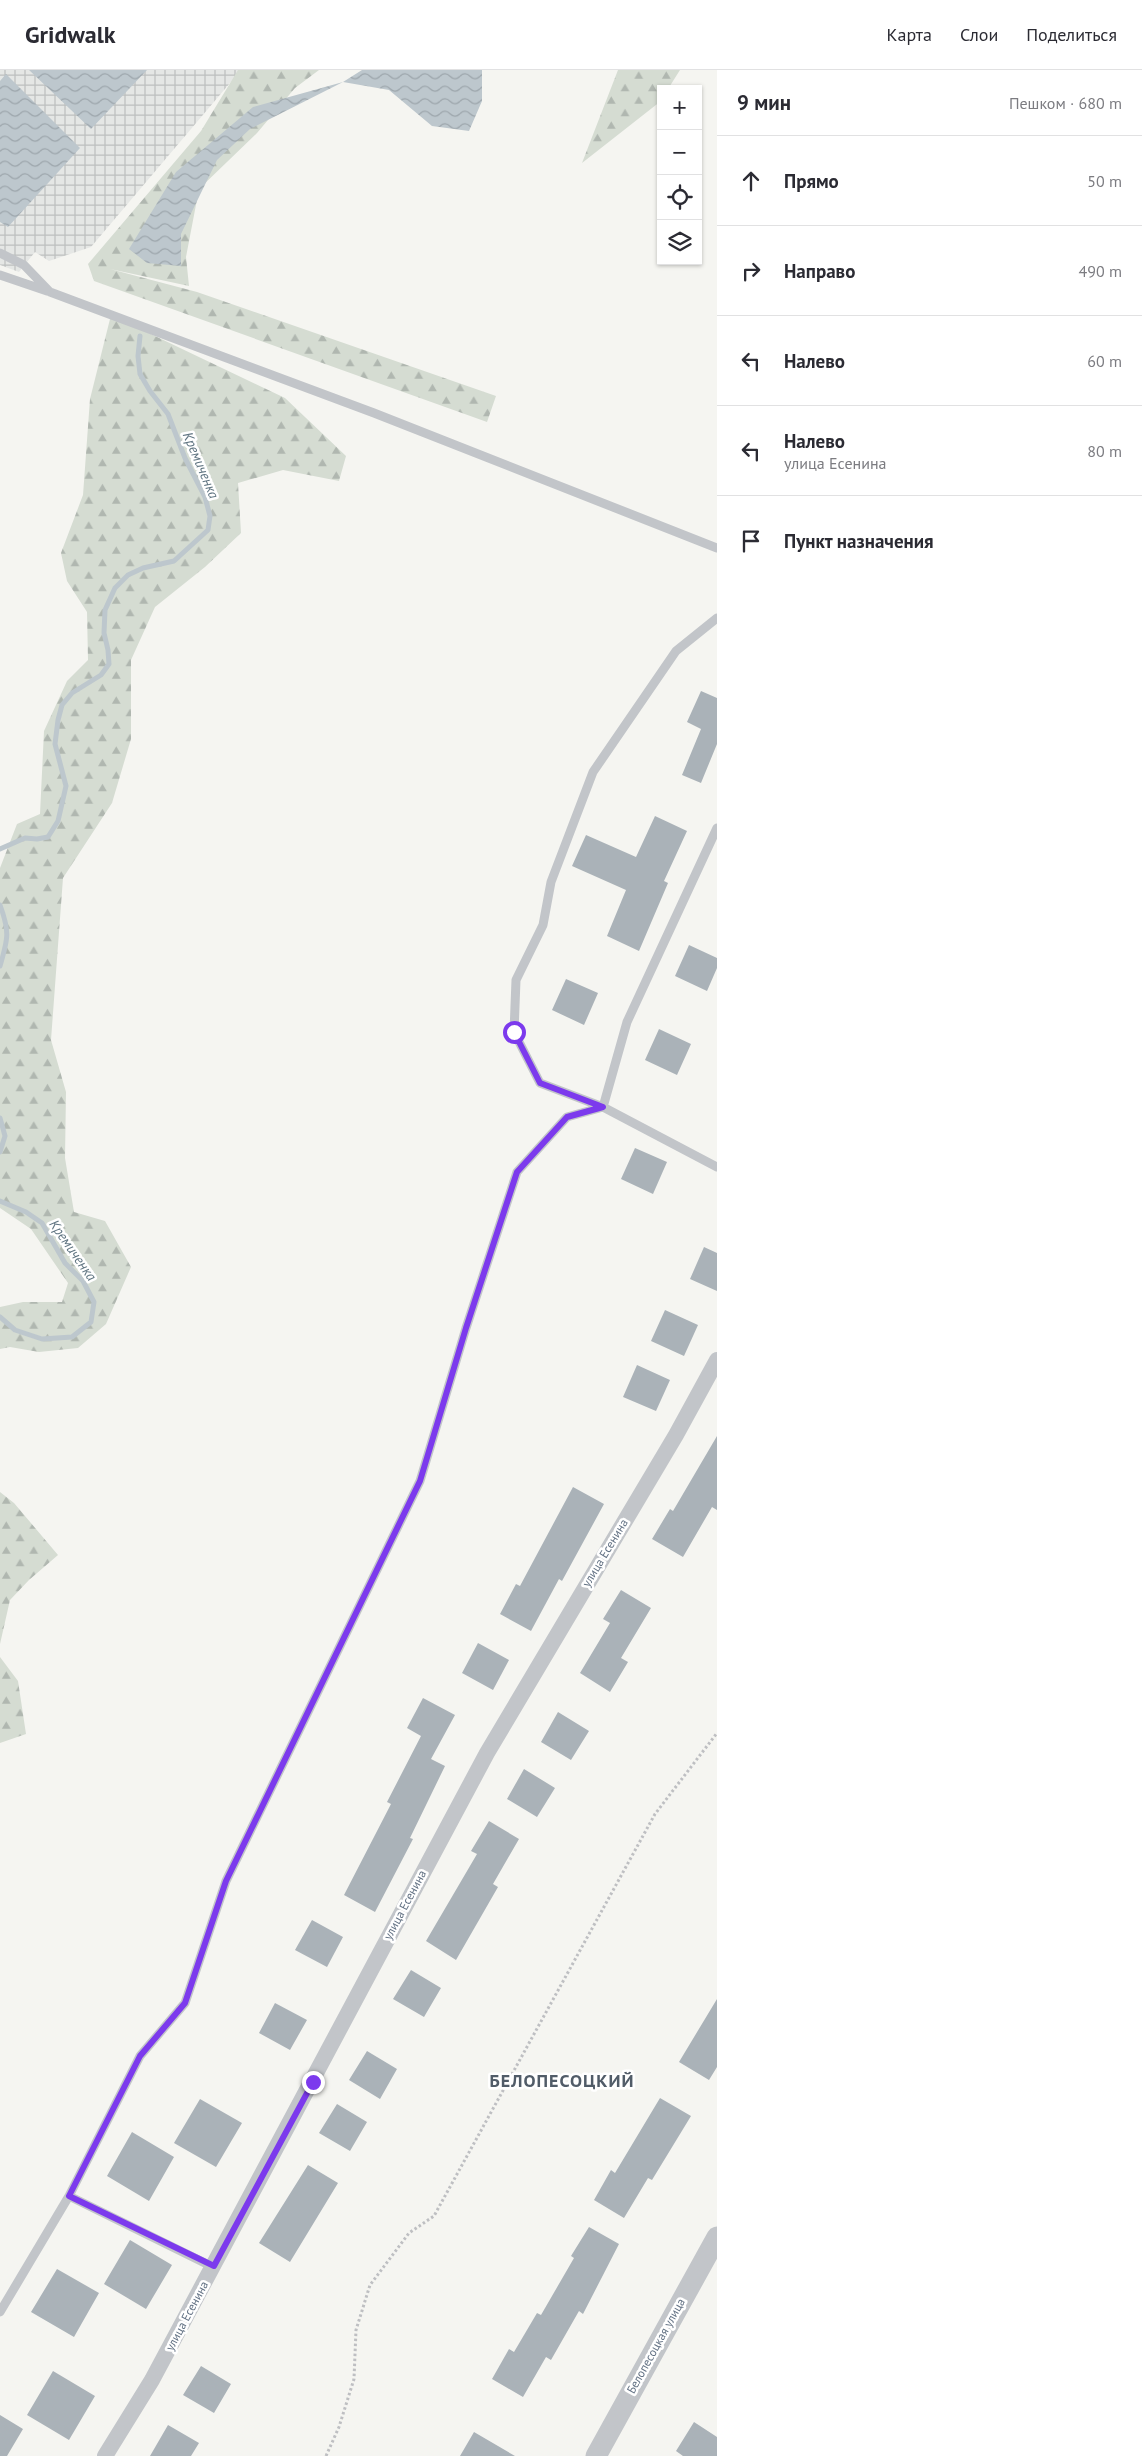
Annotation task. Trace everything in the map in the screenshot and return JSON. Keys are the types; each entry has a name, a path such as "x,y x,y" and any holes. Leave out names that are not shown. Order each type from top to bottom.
{"street":[{"name":"улица Есенина","path":"104,2456 152,2380 487,1754 676,1435 717,1360"},
{"name":"Белопесоцкая улица","path":"596,2456 717,2237"}],"lane":[{"path":"0,253 24,266 50,292"},
{"path":"0,275 374,413 717,548"},
{"path":"717,618 676,651 593,772 551,882 542,925 516,980 514,1032 540,1083 603,1107 717,1167"},
{"path":"603,1107 626,1022 717,828"},
{"path":"0,2312 69,2196 140,2056 185,2003 226,1881 420,1481 466,1328 517,1172 567,1117 603,1107"},
{"path":"69,2196 214,2266"}],"path":[{"path":"326,2456 339,2428 354,2379 356,2330 370,2285 409,2233 434,2216 655,1814 717,1733"}],"shaded area":[{"path":"0,70 241,70 91,247 49,261 35,252 19,272 0,265"}],"green space":[{"path":"238,70 319,70 295,88 257,133 199,189 186,257 189,286 110,269 197,292 496,396 487,422 94,281 88,264 201,131"},
{"path":"618,70 680,70 671,85 657,85 657,104 582,163"},
{"path":"111,315 285,398 346,456 339,481 283,470 238,483 241,533 205,567 155,607 131,660 131,739 112,803 63,878 51,1040 66,1092 65,1158 74,1212 105,1221 131,1267 106,1324 78,1348 39,1352 10,1347 0,1349 0,1307 23,1302 62,1302 68,1283 31,1229 0,1208 0,868 17,824 40,814 44,731 67,681 88,660 87,612 67,581 61,553 83,495 90,399"},
{"path":"0,1492 14,1503 58,1555 29,1580 10,1600 0,1644"},
{"path":"0,1657 18,1681 26,1734 0,1743"}],"water":[{"path":"29,70 147,70 91,129"},
{"path":"362,70 482,70 482,101 469,131 432,126 389,90 343,82"},
{"path":"6,74 80,148 8,227 0,222 0,81"},
{"path":"343,82 250,129 217,160 181,234 181,266 147,263 129,249 176,172 253,107"}],"building":[{"path":"701,691 717,698 717,744 701,783 682,775 701,729 687,722"},
{"path":"655,816 687,831 664,881 668,883 639,951 607,936 626,890 572,866 586,835 636,857"},
{"path":"689,945 717,958 717,968 707,991 675,976"},
{"path":"566,979 598,993 584,1025 552,1010"},
{"path":"659,1029 691,1044 677,1075 645,1060"},
{"path":"635,1148 667,1162 653,1194 621,1179"},
{"path":"704,1247 717,1253 717,1291 690,1279"},
{"path":"665,1310 698,1325 684,1356 651,1341"},
{"path":"637,1365 670,1380 656,1411 623,1397"},
{"path":"717,1436 717,1510 712,1507 683,1557 652,1539 670,1509 673,1511"},
{"path":"573,1487 604,1504 562,1581 559,1579 531,1631 500,1614 516,1584 520,1586"},
{"path":"621,1590 651,1608 621,1658 628,1662 610,1692 580,1673 610,1623 603,1619"},
{"path":"478,1643 509,1660 493,1690 462,1673"},
{"path":"423,1698 455,1715 431,1759 445,1766 410,1838 413,1839 375,1912 344,1895 391,1804 387,1802 421,1736 407,1728"},
{"path":"558,1712 589,1731 571,1760 541,1742"},
{"path":"524,1769 555,1788 537,1817 507,1799"},
{"path":"489,1821 519,1839 493,1884 498,1887 456,1960 426,1941 477,1854 471,1851"},
{"path":"312,1920 343,1937 327,1967 295,1950"},
{"path":"411,1970 441,1988 424,2017 393,1999"},
{"path":"717,1999 717,2067 709,2080 679,2062"},
{"path":"275,2003 307,2020 290,2050 259,2033"},
{"path":"367,2051 397,2069 380,2099 349,2080"},
{"path":"660,2098 691,2116 652,2180 648,2178 624,2218 594,2200 611,2170 615,2173"},
{"path":"200,2099 242,2123 216,2167 174,2143"},
{"path":"337,2104 367,2122 350,2151 319,2133"},
{"path":"132,2132 174,2157 149,2201 107,2176"},
{"path":"308,2165 338,2183 290,2262 259,2243"},
{"path":"589,2227 619,2244 583,2314 579,2311 551,2360 546,2357 523,2397 492,2379 509,2349 514,2352 537,2313 541,2315 574,2258 571,2256"},
{"path":"130,2240 172,2265 146,2309 104,2284"},
{"path":"57,2269 99,2293 74,2337 31,2312"},
{"path":"201,2366 231,2384 214,2413 183,2395"},
{"path":"53,2371 95,2396 69,2440 27,2415"},
{"path":"0,2415 23,2429 7,2456 0,2456"},
{"path":"694,2422 717,2437 717,2456 683,2456 676,2451"},
{"path":"168,2425 199,2443 191,2456 150,2456"},
{"path":"474,2432 515,2456 460,2456"}],"waterway":[{"name":"Кремиченка","path":"0,849 25,838 37,839 48,837 58,821 66,786 55,744 58,720 62,705 72,693 101,675 109,664 104,633 105,610 115,588 128,575 143,568 174,561 208,530 210,516 205,497 185,458 168,414 150,391 140,374 138,356 140,336"},
{"name":"Кремиченка","path":"0,905 7,929 5,949 0,966"},
{"name":"Кремиченка","path":"0,1118 5,1136 0,1152"},
{"name":"Кремиченка","path":"0,1201 26,1212 42,1223 65,1263 83,1281 94,1302 91,1322 72,1337 42,1339 15,1330 0,1317"}],"district":[{"name":"БЕЛОПЕСОЦКИЙ","path":"562,2081"}],"route":[{"path":"313,2082 214,2266 69,2196 140,2056 185,2003 226,1881 420,1481 466,1328 517,1172 567,1117 603,1107 540,1083 514,1032"}]}
